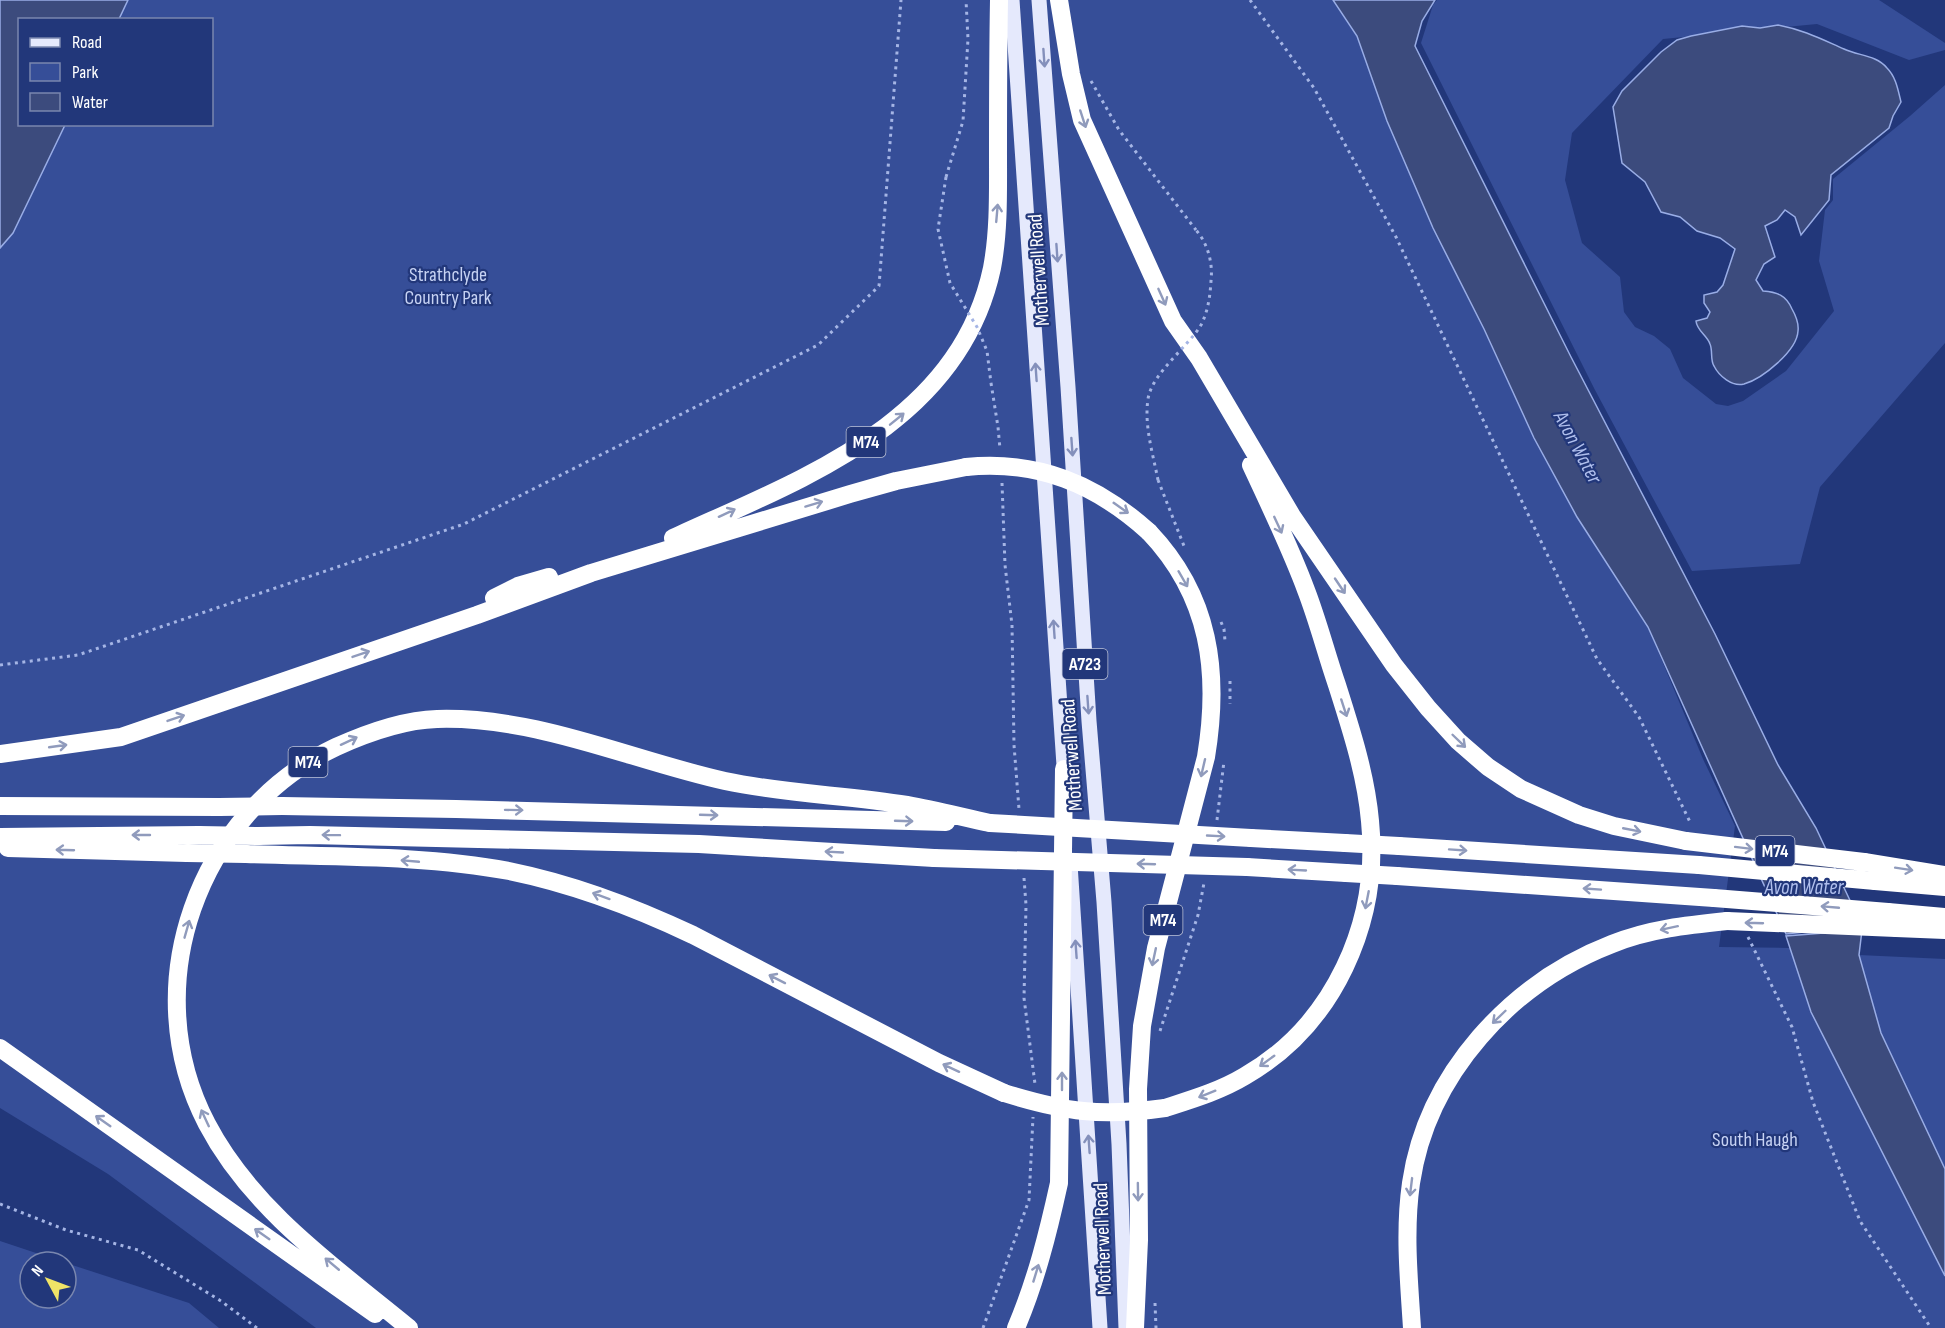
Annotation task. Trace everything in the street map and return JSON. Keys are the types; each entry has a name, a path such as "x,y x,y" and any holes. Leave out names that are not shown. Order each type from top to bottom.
{"highway":[{"name":"M74","path":"419,634 518,586 670,540 762,497 844,456 898,419 923,395 940,376 968,334 985,296 992,266 998,202 999,0"},
{"name":"M74","path":"1059,0 1071,74 1082,120 1173,321 1199,358 1292,516 1394,665 1458,741 1488,768 1521,789 1553,805 1614,826 1689,832 1945,875"},
{"name":"M74","path":"0,848 398,860 507,871 579,889 653,916 939,1063 1004,1093 1045,1106 1075,1112 1121,1113 1165,1108 1201,1097 1246,1076 1272,1058 1299,1033 1324,1004 1347,965 1362,926 1370,886 1371,856 1370,822 1358,752 1306,590 1245,453 1199,358"},
{"name":"M74","path":"0,754 121,737 591,573 896,481 984,465 1021,468 1071,480 1108,499 1129,514 1149,532 1173,562 1197,605 1207,636 1212,686 1211,729 1206,757 1156,948 1142,1026 1137,1099 1139,1240 1135,1328"},
{"name":"M74","path":"409,1328 310,1245 267,1206 242,1179 206,1123 189,1082 176,1016 177,980 188,923 206,874 224,844 244,818 274,787 298,767 358,736 400,724 435,719 475,721 527,727 732,783 908,805 990,823"},
{"path":"1016,1328 1027,1302 1046,1241 1059,1183 1064,769"},
{"name":"M74","path":"0,806 456,808 990,823 1699,865 1945,887"},
{"path":"0,837 322,835 699,844 934,858 1247,867 1714,898 1892,920 1945,930"},
{"path":"1412,1327 1407,1254 1411,1182 1418,1152 1431,1116 1449,1080 1489,1026 1516,1000 1573,961 1613,943 1646,933 1727,921 1892,920 1945,917"},
{"path":"0,1048 396,1328"}],"main road":[{"name":"Motherwell Road","path":"1012,0 1100,1328"},
{"name":"Motherwell Road","path":"1039,0 1068,387 1089,721 1104,902 1119,1144 1126,1328"}],"path":[{"path":"0,665 78,655 464,524 818,345 879,286 901,0"},
{"path":"966,0 968,39 963,122 946,177 938,229 950,283 977,327 987,351 991,383"},
{"path":"1250,0 1314,88 1396,237 1597,658 1639,717 1689,832"},
{"path":"1089,77 1119,130 1202,238 1212,268 1209,305 1200,327 1162,370 1148,397 1147,424 1158,480"},
{"path":"1744,931 1792,1028 1813,1102 1860,1221 1931,1328"},
{"path":"0,1204 66,1230 138,1250 221,1301 257,1328"}],"green space":[{"path":"0,0 1333,0 1357,36 1387,121 1534,438 1577,517 1648,627 1703,759 1735,826 1719,947 1789,948 1859,955 1945,959 1945,1328 316,1328 108,1174 0,1108"},
{"path":"1437,0 1879,0 1945,43 1945,50 1909,60 1817,24 1663,39 1572,133 1565,180 1582,243 1620,277 1624,312 1635,327 1654,336 1670,349 1683,378 1716,404 1728,406 1743,401 1786,371 1834,311 1819,261 1825,210 1833,200 1833,179 1945,85 1945,343 1820,487 1800,564 1692,571 1595,390 1421,43 1433,5"},
{"path":"0,1241 27,1250 18,1250 18,1310 78,1310 78,1267 189,1303 219,1328 0,1328"}],"water":[{"path":"0,0 128,0 119,18 18,18 18,126 65,126 13,233 0,248"},
{"name":"Avon Water","path":"1333,0 1435,0 1422,21 1415,46 1571,357 1715,634 1778,765 1816,828 1862,926 1786,934 1648,627 1577,517 1534,438 1484,329 1433,228 1387,121 1357,36"},
{"path":"1778,25 1804,32 1883,64 1893,75 1901,102 1889,128 1831,175 1829,200 1801,235 1795,217 1785,210 1777,220 1765,226 1775,257 1764,264 1756,280 1763,291 1777,293 1787,300 1796,317 1798,331 1792,347 1769,370 1744,384 1735,384 1726,380 1716,370 1712,361 1710,344 1698,328 1696,321 1707,318 1710,312 1704,303 1704,295 1717,292 1723,285 1735,249 1720,238 1697,231 1680,217 1661,212 1645,182 1622,163 1613,107 1622,91 1661,52 1677,40 1742,26 1760,28"},
{"name":"Avon Water","path":"1862,930 1859,955 1881,1033 1945,1169 1945,1276 1811,1012 1786,936"}],"park label":[{"name":"Strathclyde Country Park","path":"448,286"},
{"name":"South Haugh","path":"1755,1139"}]}
